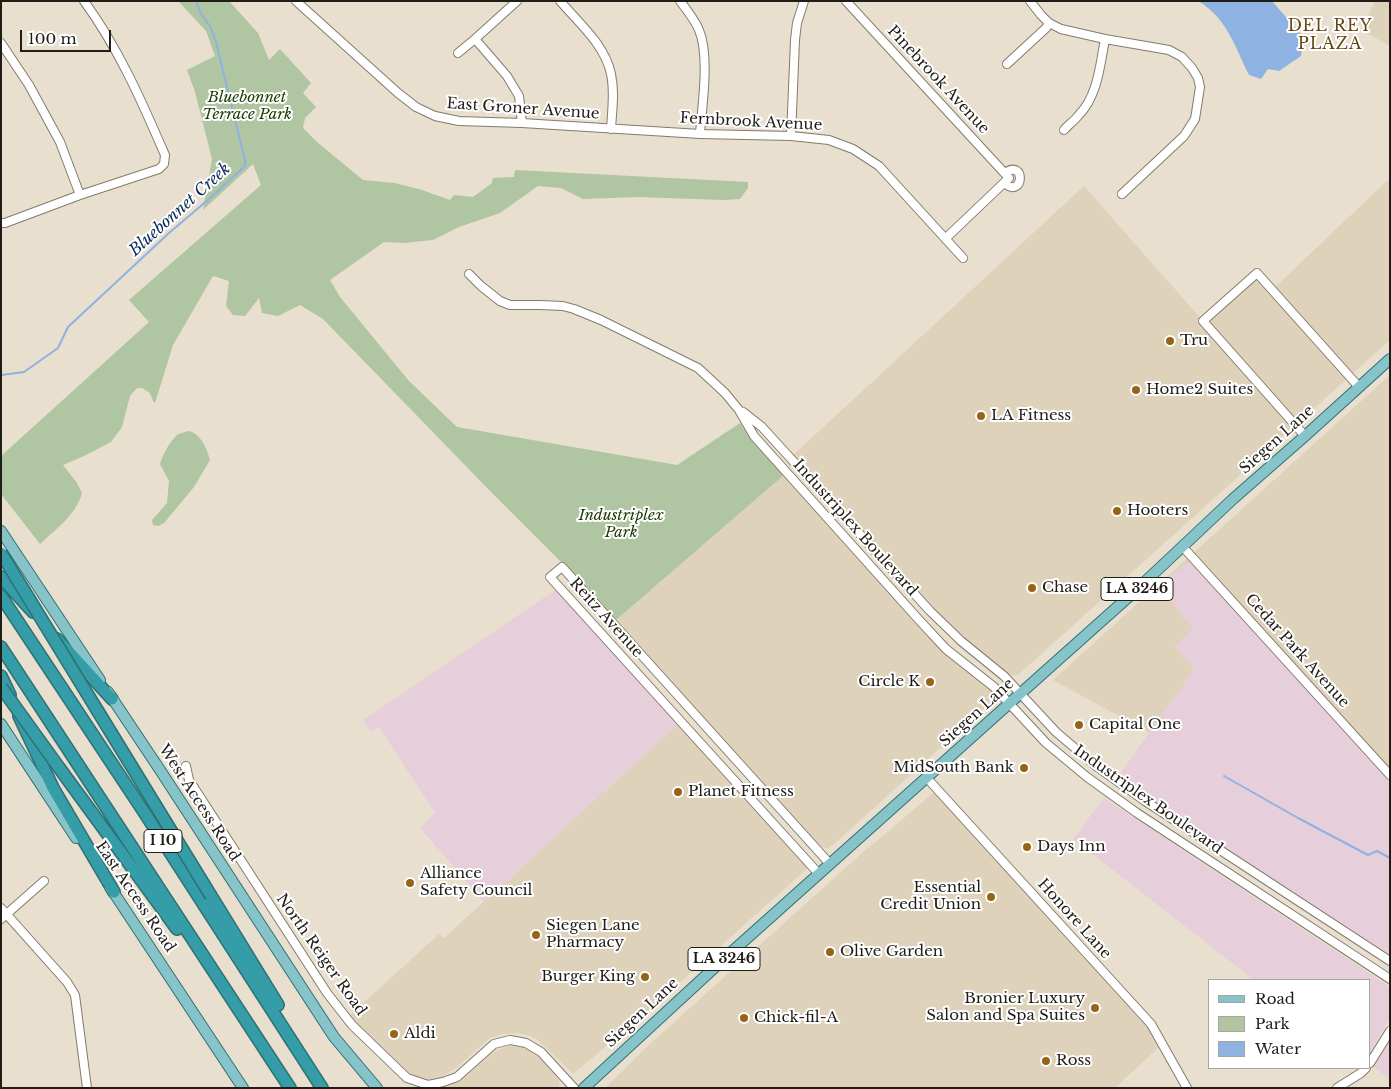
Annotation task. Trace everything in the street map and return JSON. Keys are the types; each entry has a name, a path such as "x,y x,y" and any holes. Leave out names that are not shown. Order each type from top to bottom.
{"highway":[{"path":"1,554 300,1042 322,1088"},
{"path":"1,577 112,699"},
{"name":"I 10","path":"1,596 144,812 322,1088"},
{"name":"I 10","path":"1,647 290,1088"},
{"path":"1,676 32,747 53,788 114,892"},
{"path":"1,687 161,908 246,1021"}],"main road":[{"name":"Siegen Lane","path":"584,1088 726,957 1020,695 1262,473 1306,436 1390,359"},
{"name":"West Access Road","path":"1,531 334,1037 376,1088"},
{"name":"East Access Road","path":"1,724 243,1088"}],"street":[{"path":"1,223 158,169 164,164 165,155 132,80 98,19 84,1"},
{"name":"East Groner Avenue","path":"296,1 398,93 416,107 435,116 459,121 611,129"},
{"path":"458,52 518,1"},
{"path":"560,1 588,33 606,60 611,74 613,94 611,129"},
{"path":"680,1 700,31 704,54 700,134"},
{"path":"791,136 795,40 797,23 804,1"},
{"name":"Pinebrook Avenue","path":"846,1 1006,178 946,238"},
{"path":"1030,1 1041,15 1061,29 1169,50 1182,57 1198,78 1200,88 1195,118 1184,136 1122,194"},
{"path":"1007,64 1046,28 1049,22"},
{"path":"475,39 507,76 519,96 522,123"},
{"path":"1064,130 1088,104 1094,89 1105,39"},
{"path":"1,43 29,85 60,142 80,195"},
{"name":"Fernbrook Avenue","path":"611,129 700,134 791,136 829,140 853,149 879,166 946,238 962,258"},
{"path":"1306,436 1203,321 1257,273 1359,387"},
{"name":"Industriplex Boulevard","path":"469,274 500,301 510,305 563,306 574,309 666,351 706,374 739,410 754,436 920,621 946,649 994,687 1046,742 1087,777 1142,816 1390,979"},
{"name":"Industriplex Boulevard","path":"739,410 762,427 930,611 961,641 1004,676 1056,732 1096,766 1152,805 1390,961"},
{"name":"Cedar Park Avenue","path":"1182,546 1390,775"},
{"name":"Reitz Avenue","path":"818,874 550,577 562,567 830,864"},
{"name":"North Reiger Road","path":"186,766 189,780 327,993 352,1025 407,1078 428,1085 458,1077 494,1044 510,1040 526,1043 541,1052 574,1088"},
{"name":"Honore Lane","path":"926,778 1151,1024 1188,1088"},
{"path":"44,881 3,914 67,982 75,995 87,1088"},
{"path":"1371,1061 1390,1031"},
{"path":"1337,1088 1361,1074 1365,1069"}],"shaded area":[{"path":"1375,1 1390,1 1390,46 1361,30"},
{"path":"1390,178 1390,340 1018,675 1004,676 961,641 790,458 1084,186 1203,321 1257,273 1272,290"},
{"path":"1390,375 1390,854 1365,851 1053,680"},
{"path":"784,475 937,645 984,682 993,697 991,702 828,848 819,845 616,620"},
{"path":"1193,558 1390,776 1390,955 1116,780 1194,669 1175,646 1193,629 1159,586"},
{"path":"557,589 678,724 484,902 420,828 435,813 379,727 370,731 363,720"},
{"path":"678,724 809,867 632,1025 573,1074 538,1040 518,1033 502,1034 490,1038 456,1068 440,1078 424,1079 414,1077 407,1072 350,1015 439,934 444,938"},
{"path":"934,792 1149,1027 1159,1047 1115,1088 605,1088 651,1043 863,852"},
{"path":"1104,798 1390,987 1390,1018 1371,1050 1371,979 1253,979 1073,839"},
{"path":"1390,1038 1390,1080 1372,1065"},
{"path":"509,1046 524,1048 535,1054 558,1078 560,1083 558,1088 443,1088 461,1081 490,1055"}],"green space":[{"path":"178,1 229,1 258,33 269,60 280,49 311,83 303,93 316,107 305,118 303,128 363,180 395,183 450,200 454,195 473,197 492,183 493,178 514,177 515,170 748,182 748,188 740,199 723,200 638,197 583,199 561,188 538,186 500,213 459,227 433,240 403,243 384,242 330,280 340,297 409,381 457,427 677,465 740,423 752,441 784,475 616,620 323,319 300,305 278,316 262,313 259,298 245,316 233,315 226,306 229,281 213,276 173,345 155,403 150,393 142,388 137,388 130,396 122,427 111,442 63,465 82,493 70,515 40,544 1,494 1,456 149,322 129,300 261,185 253,164 203,210 212,159 195,92 187,70 215,56 206,31"},
{"path":"189,431 200,439 210,460 194,487 164,523 158,526 153,525 152,520 167,503 169,481 160,464 161,461 174,438"}],"water":[{"path":"1198,1 1272,1 1304,38 1301,56 1279,71 1268,69 1261,79 1249,75 1223,25 1208,8"}],"waterway":[{"name":"Bluebonnet Creek","path":"1,375 24,372 58,348 68,327 169,233 245,166 216,42 210,26 201,14 196,1"},
{"path":"1224,776 1368,855 1377,851 1390,858"}],"place":[{"name":"Tru","path":"1170,341"},
{"name":"Home2 Suites","path":"1136,390"},
{"name":"LA Fitness","path":"981,416"},
{"name":"Hooters","path":"1117,511"},
{"name":"Chase","path":"1032,588"},
{"name":"Circle K","path":"930,682"},
{"name":"Capital One","path":"1079,725"},
{"name":"MidSouth Bank","path":"1024,768"},
{"name":"Planet Fitness","path":"678,792"},
{"name":"Days Inn","path":"1027,847"},
{"name":"Alliance Safety Council","path":"410,883"},
{"name":"Essential Credit Union","path":"991,897"},
{"name":"Siegen Lane Pharmacy","path":"536,935"},
{"name":"Olive Garden","path":"830,952"},
{"name":"Burger King","path":"645,977"},
{"name":"Bronier Luxury Salon and Spa Suites","path":"1095,1008"},
{"name":"Chick-fil-A","path":"744,1018"},
{"name":"Aldi","path":"394,1034"},
{"name":"Ross","path":"1046,1061"}],"district":[{"name":"DEL REY PLAZA","path":"1330,35"}],"park label":[{"name":"Bluebonnet Terrace Park","path":"247,106"},
{"name":"Industriplex Park","path":"621,524"}]}
